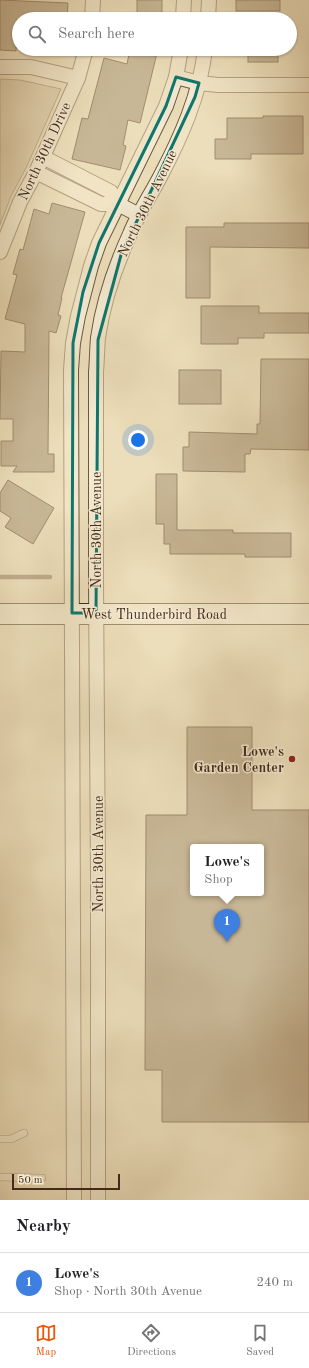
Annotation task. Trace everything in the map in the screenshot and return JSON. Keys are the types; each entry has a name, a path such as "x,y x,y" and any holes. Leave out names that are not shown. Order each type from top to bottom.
{"main road":[{"name":"West Thunderbird Road","path":"0,614 309,614"}],"street":[{"path":"92,12 93,0"},
{"path":"183,12 184,0"},
{"path":"208,12 209,0"},
{"name":"North 30th Drive","path":"0,252 20,202 36,172 78,78 84,56"},
{"name":"North 30th Avenue","path":"74,1200 72,613 73,343 78,316 91,266 99,243 166,106 176,77 180,56"},
{"name":"North 30th Avenue","path":"98,1200 96,372 98,340 103,312 121,255 139,215 177,141 191,108 199,83 204,56"},
{"path":"0,67 31,67 78,78"},
{"path":"176,77 199,83 218,85 309,85"},
{"path":"43,157 111,192 118,204"},
{"path":"36,172 101,204 118,204 139,215"}],"lane":[{"path":"0,1139 11,1139 24,1133"},
{"path":"0,1177 42,1178"}],"highlighted area":[{"path":"176,77 199,83 195,97 121,255 98,340 96,613 72,613 73,343 83,292 99,243 166,106"}],"shaded area":[{"path":"0,79 20,80 61,89 27,166 11,196 0,225"}],"building":[{"path":"0,0 68,3 67,12 12,12 12,51 0,50"},
{"path":"137,0 162,0 162,12 137,12"},
{"path":"236,0 280,0 280,11 236,11"},
{"path":"129,56 156,56 140,123 128,120 123,145 126,146 120,170 72,159 82,118 88,119 104,58 127,64"},
{"path":"248,56 278,56 278,62 248,62"},
{"path":"263,116 303,116 303,154 251,154 251,159 215,159 215,139 227,139 227,118 263,118"},
{"path":"52,203 85,212 61,298 58,315 61,316 56,333 49,331 48,454 54,454 54,472 13,472 17,466 1,466 1,441 13,441 13,419 0,419 1,351 25,352 25,324 5,319 17,275 13,274 20,249 23,250 34,209 49,214"},
{"path":"224,223 309,223 309,248 210,247 210,298 186,298 186,227 224,227"},
{"path":"201,306 259,306 259,313 309,313 309,333 264,333 264,338 238,338 238,344 201,344"},
{"path":"261,359 309,359 309,450 251,449 250,454 245,454 245,472 183,471 183,447 189,447 189,432 257,434 257,424 260,424"},
{"path":"179,370 221,370 221,404 179,404"},
{"path":"156,474 177,474 177,530 233,530 233,533 291,533 291,557 245,557 245,554 170,554 170,544 164,544 164,524 156,524"},
{"path":"8,480 54,508 33,544 5,527 11,518 0,511 0,493"},
{"path":"187,727 252,727 252,810 309,810 309,1122 162,1122 162,1070 145,1070 146,815 187,815"}],"waterway":[{"path":"0,577 50,577"}],"place":[{"name":"Lowe's Garden Center","path":"292,759"},
{"name":"Lowe's","path":"227,942"}]}
